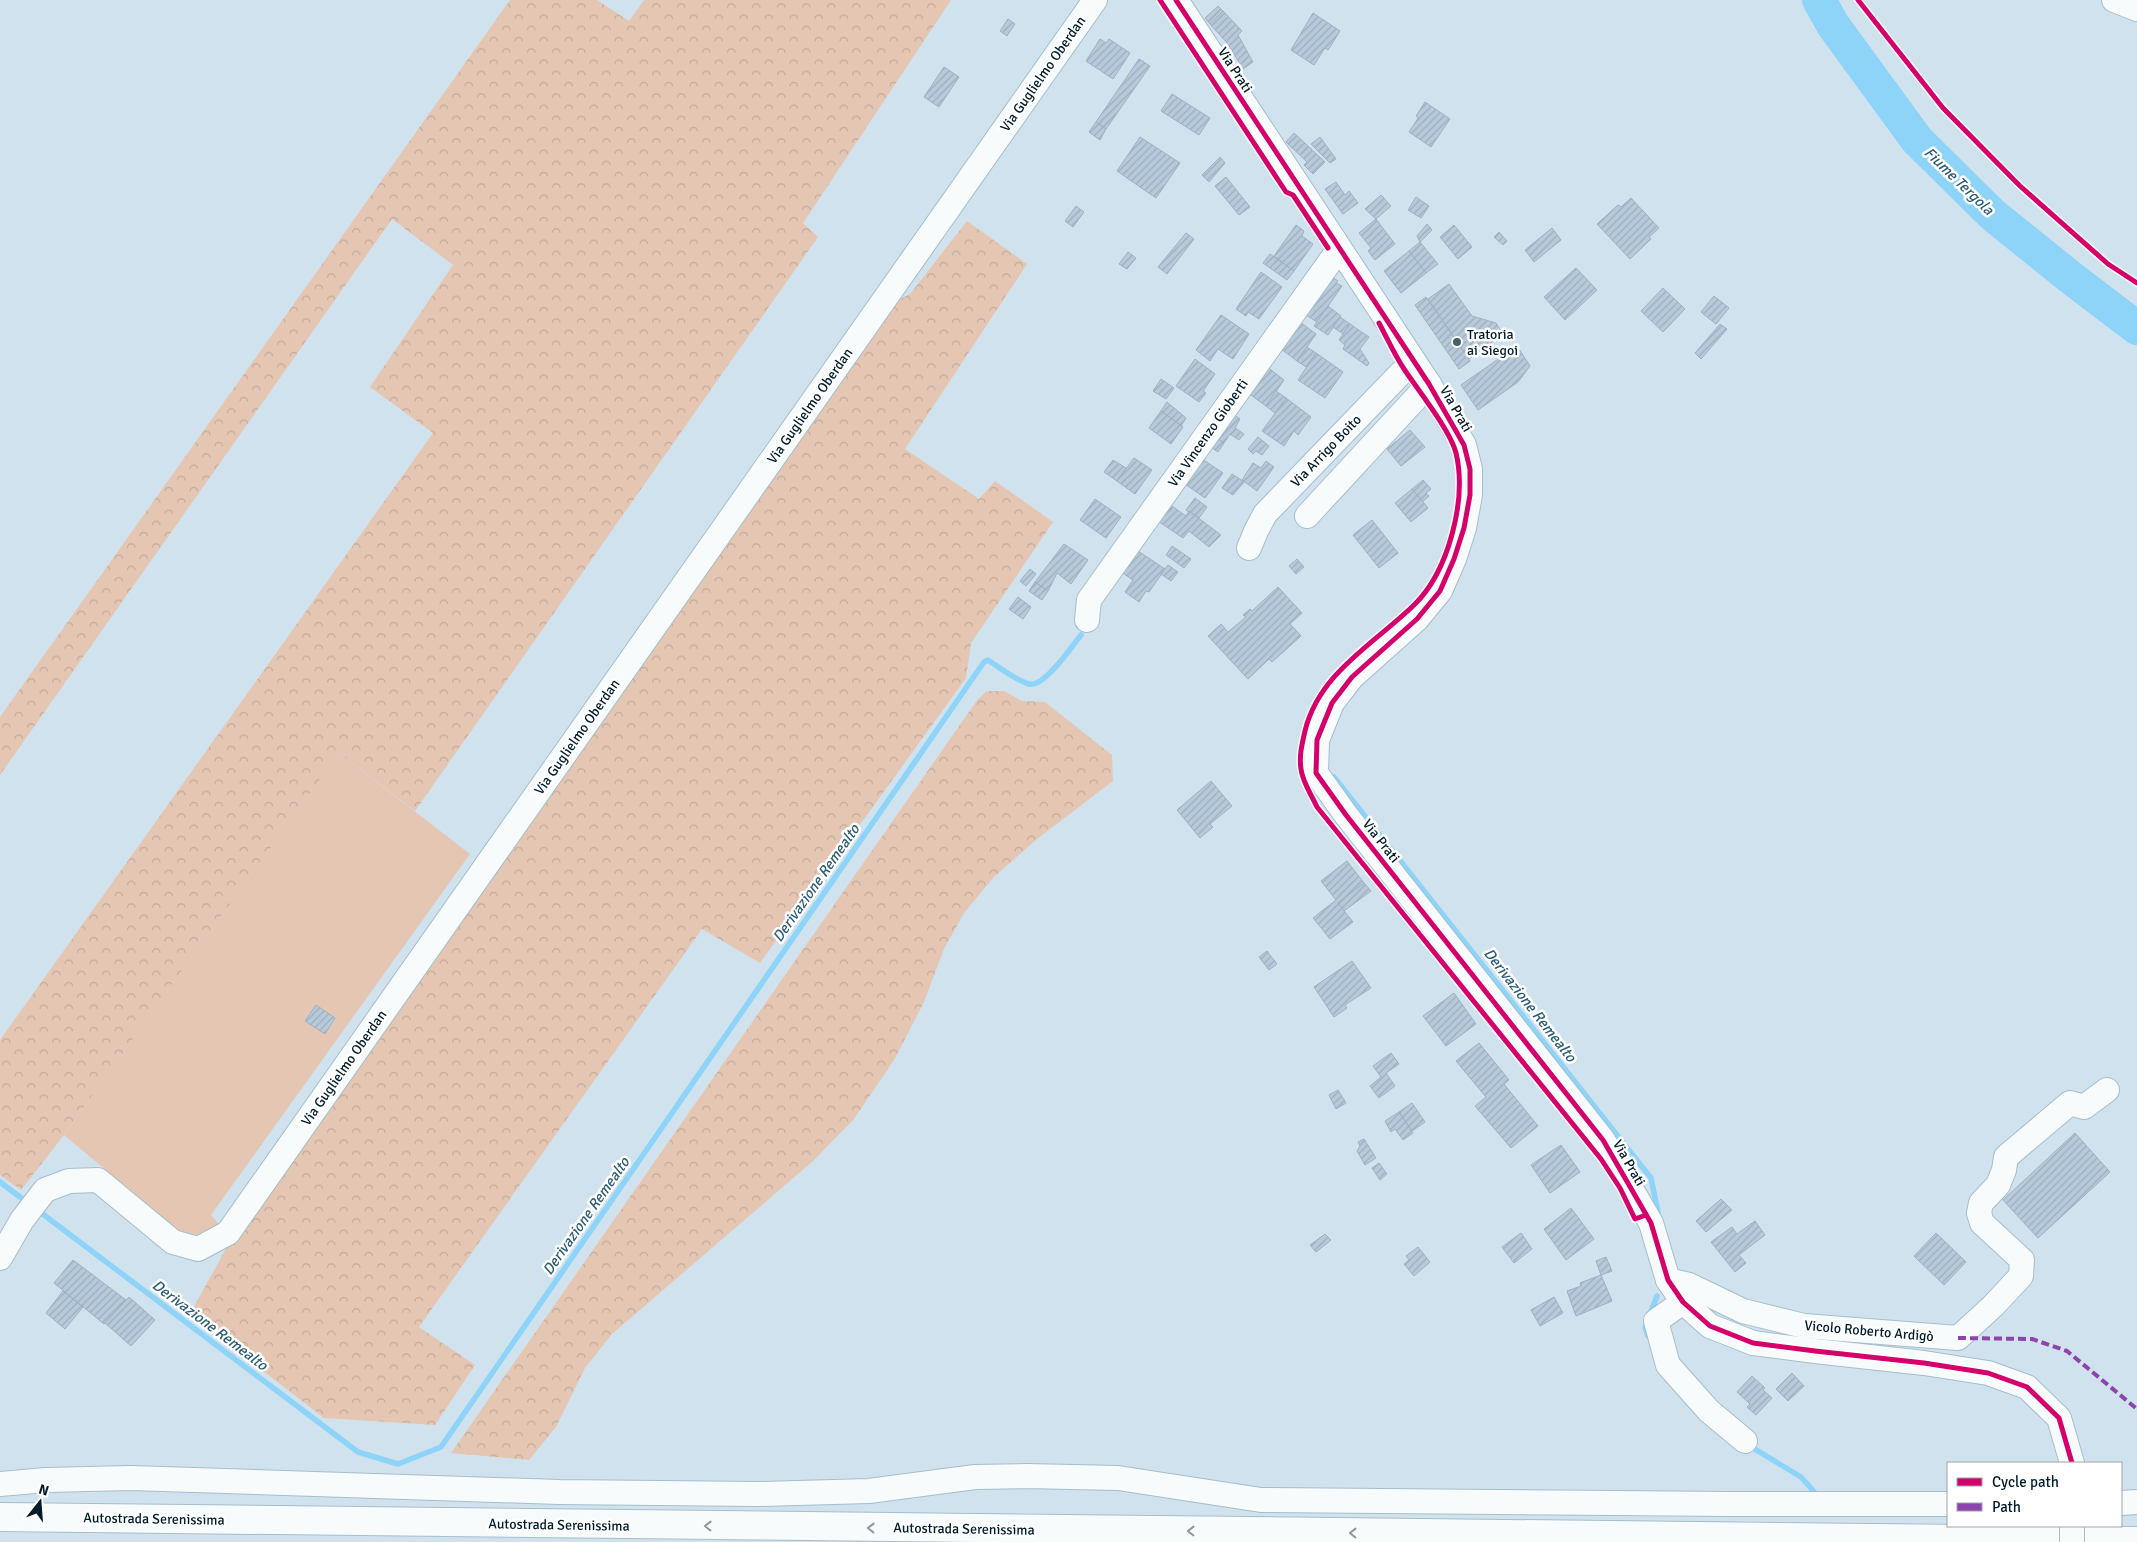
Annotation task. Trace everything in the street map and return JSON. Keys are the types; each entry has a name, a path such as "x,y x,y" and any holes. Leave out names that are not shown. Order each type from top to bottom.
{"highway":[{"name":"Autostrada Serenissima","path":"0,1518 2137,1541"}],"street":[{"name":"Via Guglielmo Oberdan","path":"0,1258 22,1220 45,1190 69,1181 98,1180 173,1242 198,1249 228,1234 1095,0"},
{"name":"Via Prati","path":"1176,0 1429,384 1464,445 1470,469 1470,495 1464,528 1454,559 1440,591 1417,619 1352,677 1332,703 1317,740 1316,773 1346,815 1603,1140 1651,1223 1668,1280 1683,1302 1710,1326 1753,1342 1815,1352 1924,1363 1988,1373 2027,1387 2059,1418 2072,1462"},
{"path":"2114,0 2137,9"},
{"name":"Via Vincenzo Gioberti","path":"1087,620 1089,600 1334,256 1340,251"},
{"name":"Via Arrigo Boito","path":"1249,548 1265,514 1400,374 1414,363"},
{"path":"1307,516 1429,384"},
{"name":"Vicolo Roberto Ardigò","path":"1668,1280 1689,1285 1743,1311 1804,1326 1958,1338 1993,1306 2021,1276 2022,1260 1982,1223 1979,1212 1981,1203 1998,1185 2004,1170 2006,1157 2070,1103 2084,1107 2107,1090"},
{"path":"1683,1302 1656,1321 1668,1365 1709,1410 1745,1441"},
{"path":"0,1484 46,1480 131,1478 568,1492 758,1494 869,1491 955,1480 1027,1476 1118,1478 1261,1500 1947,1504"},
{"path":"955,1480 977,1490"},
{"path":"2122,1503 2137,1502"},
{"path":"2072,1527 2072,1542"}],"green space":[{"path":"510,0 597,0 629,21 644,0 951,0 803,223 818,237 415,811 339,753 64,1135 21,1190 0,1175 0,1040 433,433 370,387 453,265 392,219 0,775 0,717"},
{"path":"967,221 1027,264 905,449 979,499 995,481 1053,522 971,643 966,678 760,963 702,929 419,1327 475,1365 435,1425 324,1418 190,1314 229,1243 889,305 910,294"},
{"path":"987,691 1004,691 1022,701 1045,702 1112,755 1113,781 1037,839 994,877 964,913 944,949 924,1002 894,1060 854,1119 813,1161 612,1334 585,1368 556,1427 529,1460 451,1453 978,699"},
{"path":"339,753 470,854 211,1215 219,1224 210,1231 201,1234 179,1231 64,1135"}],"building":[{"path":"1218,6 1223,11 1210,24 1205,18"},
{"path":"1223,11 1242,31 1238,35 1253,62 1243,69 1228,44 1210,24"},
{"path":"1313,13 1340,31 1328,50 1325,48 1314,65 1291,50"},
{"path":"1008,19 1015,24 1007,36 1000,31"},
{"path":"1100,39 1106,43 1109,39 1130,53 1113,79 1086,61"},
{"path":"1139,59 1150,66 1106,129 1096,122"},
{"path":"944,67 959,77 939,107 924,97"},
{"path":"1172,94 1210,118 1199,135 1161,111"},
{"path":"1425,102 1450,119 1431,147 1409,132"},
{"path":"1096,122 1106,129 1100,140 1089,132"},
{"path":"1294,133 1325,162 1313,174 1304,165 1307,162 1286,142"},
{"path":"1140,137 1180,163 1156,198 1117,171"},
{"path":"1320,137 1336,159 1330,163 1311,144"},
{"path":"1220,157 1225,163 1209,182 1202,175"},
{"path":"1226,177 1250,207 1239,215 1215,186"},
{"path":"1336,182 1345,195 1349,191 1358,203 1343,214 1325,189"},
{"path":"1381,195 1391,206 1376,219 1365,209"},
{"path":"1416,197 1429,206 1421,218 1408,210"},
{"path":"1631,198 1659,228 1649,237 1651,239 1630,259 1597,224 1618,205 1621,207"},
{"path":"1076,206 1084,212 1073,227 1065,221"},
{"path":"1376,219 1395,244 1375,260 1368,251 1371,248 1359,233"},
{"path":"1427,224 1432,230 1420,242 1417,236"},
{"path":"1296,225 1304,231 1302,236 1313,244 1294,271 1274,256"},
{"path":"1454,225 1472,247 1458,259 1440,237"},
{"path":"1552,228 1561,240 1534,262 1525,250"},
{"path":"1499,232 1507,241 1503,245 1494,237"},
{"path":"1186,233 1194,239 1167,274 1158,267"},
{"path":"1420,242 1438,264 1426,273 1409,251"},
{"path":"1409,251 1426,273 1401,293 1384,271"},
{"path":"1128,252 1136,258 1127,269 1119,264"},
{"path":"1270,254 1294,271 1287,280 1263,263"},
{"path":"1576,268 1597,290 1565,320 1544,297"},
{"path":"1261,272 1282,287 1259,319 1248,312 1246,316 1236,309"},
{"path":"1328,274 1338,281 1336,283 1342,286 1317,322 1301,312"},
{"path":"1449,284 1472,316 1496,323 1503,334 1469,359 1428,299"},
{"path":"1663,288 1685,309 1663,332 1641,311"},
{"path":"1714,296 1729,308 1716,324 1701,312"},
{"path":"1426,297 1470,361 1459,369 1415,305"},
{"path":"1328,306 1341,316 1328,335 1314,326"},
{"path":"1221,315 1249,334 1233,359 1218,349 1210,361 1196,350"},
{"path":"1340,317 1350,324 1343,334 1333,327"},
{"path":"1296,319 1316,334 1297,361 1277,346"},
{"path":"1350,324 1369,337 1360,349 1369,363 1367,366 1343,349 1345,345 1339,340"},
{"path":"1720,324 1727,329 1701,359 1695,353"},
{"path":"1517,346 1530,366 1518,382 1478,410 1461,385"},
{"path":"1307,347 1316,353 1306,367 1297,361"},
{"path":"1316,353 1343,372 1325,398 1298,380"},
{"path":"1195,359 1215,374 1203,391 1206,393 1199,402 1176,386"},
{"path":"1266,366 1284,380 1266,406 1244,390"},
{"path":"1161,379 1174,388 1166,399 1153,391"},
{"path":"1276,391 1286,398 1275,413 1266,406"},
{"path":"1286,398 1311,417 1298,435 1294,431 1284,446 1262,431"},
{"path":"1167,402 1186,418 1181,426 1161,411"},
{"path":"1161,411 1183,427 1171,444 1149,428"},
{"path":"1230,412 1240,419 1235,428 1244,434 1239,440 1230,434 1224,443 1214,436"},
{"path":"1410,430 1425,447 1401,466 1387,449"},
{"path":"1214,436 1224,443 1218,452 1208,445"},
{"path":"1258,437 1269,446 1262,455 1256,451 1253,454 1248,449"},
{"path":"1134,458 1152,470 1135,494 1117,481"},
{"path":"1202,459 1223,473 1205,498 1181,481"},
{"path":"1113,460 1126,468 1117,481 1104,472"},
{"path":"1266,461 1274,467 1257,491 1242,480 1253,463 1261,468"},
{"path":"1232,474 1244,482 1233,495 1222,488"},
{"path":"1423,480 1431,489 1426,493 1429,496 1422,502 1412,489"},
{"path":"1412,489 1428,508 1411,522 1395,503"},
{"path":"1195,498 1207,507 1199,518 1186,510"},
{"path":"1095,499 1121,517 1106,538 1080,520"},
{"path":"1166,502 1186,516 1189,511 1221,535 1209,547 1189,531 1183,538 1155,519"},
{"path":"1372,520 1398,553 1379,568 1353,535"},
{"path":"1064,544 1088,560 1071,584 1057,573 1048,591 1035,582"},
{"path":"1172,546 1191,559 1184,568 1166,555"},
{"path":"1132,547 1165,569 1149,592 1146,591 1139,602 1125,592 1133,580 1117,569"},
{"path":"1297,559 1304,567 1296,574 1289,566"},
{"path":"1168,565 1178,572 1171,581 1161,574"},
{"path":"1030,569 1036,574 1026,586 1020,581"},
{"path":"1035,582 1048,591 1042,600 1029,591"},
{"path":"1278,587 1302,613 1290,624 1301,636 1272,662 1269,659 1248,679 1208,636 1221,624 1228,632 1246,617 1243,615 1250,609 1252,611"},
{"path":"1018,597 1031,607 1023,619 1009,609"},
{"path":"1211,781 1232,806 1210,824 1213,827 1200,838 1177,810"},
{"path":"1347,861 1364,883 1338,903 1353,922 1330,939 1313,918 1336,900 1321,881"},
{"path":"1364,883 1371,891 1344,911 1338,903"},
{"path":"1267,951 1277,964 1269,970 1259,957"},
{"path":"1352,961 1371,988 1345,1005 1347,1008 1334,1017 1314,987"},
{"path":"1454,993 1476,1024 1446,1046 1423,1016"},
{"path":"316,1005 335,1018 325,1034 305,1021"},
{"path":"1479,1043 1509,1080 1504,1084 1538,1126 1511,1148 1475,1106 1486,1097 1456,1061"},
{"path":"1391,1053 1399,1064 1386,1073 1395,1086 1379,1098 1370,1086 1381,1077 1373,1066"},
{"path":"1338,1090 1346,1103 1336,1109 1329,1095"},
{"path":"1412,1103 1425,1122 1412,1131 1399,1112"},
{"path":"1399,1112 1413,1133 1403,1140 1395,1129 1391,1132 1385,1121"},
{"path":"2075,1133 2110,1172 2038,1238 2003,1200"},
{"path":"1364,1139 1376,1158 1365,1165 1357,1151 1360,1146 1358,1142"},
{"path":"1561,1145 1580,1172 1550,1193 1531,1165"},
{"path":"1379,1163 1387,1174 1380,1180 1372,1168"},
{"path":"1721,1199 1732,1210 1706,1232 1696,1221"},
{"path":"1571,1208 1594,1239 1566,1260 1544,1229"},
{"path":"1755,1221 1765,1235 1739,1255 1746,1263 1735,1272 1711,1242 1732,1227 1737,1234"},
{"path":"1521,1233 1532,1249 1514,1263 1502,1247"},
{"path":"1936,1233 1966,1262 1944,1285 1914,1256"},
{"path":"1325,1234 1331,1240 1316,1252 1310,1245"},
{"path":"1418,1247 1430,1262 1414,1276 1404,1264 1409,1260 1406,1256"},
{"path":"1606,1257 1612,1271 1601,1275 1596,1261"},
{"path":"73,1260 126,1300 104,1324 54,1283"},
{"path":"1601,1275 1612,1301 1576,1316 1567,1291 1581,1286 1580,1283"},
{"path":"63,1291 83,1307 65,1329 46,1313"},
{"path":"129,1297 155,1320 131,1346 105,1323"},
{"path":"1554,1297 1563,1313 1540,1326 1531,1310"},
{"path":"1792,1373 1804,1386 1788,1401 1776,1389"},
{"path":"1752,1376 1765,1388 1763,1390 1772,1398 1756,1415 1747,1407 1750,1404 1737,1392"}],"waterway":[{"name":"Fiume Tergola","path":"1819,0 1833,25 1917,140 1993,215 2137,328"},
{"name":"Derivazione Remealto","path":"36,1209 358,1452 398,1464 441,1447 984,662 988,660 1018,680 1029,684 1035,683 1050,673 1081,635"},
{"name":"Derivazione Remealto","path":"1334,777 1651,1178 1659,1217"},
{"name":"Derivazione Remealto","path":"0,1182 28,1203"},
{"name":"Derivazione Remealto","path":"1648,1336 1645,1327 1657,1296"},
{"name":"Derivazione Remealto","path":"1748,1445 1801,1477 1817,1495"}],"marked path":[{"path":"1958,1338 2032,1339 2067,1351 2137,1409"}],"cycle path":[{"path":"1160,0 1286,192 1293,195 1328,248"},
{"path":"1176,0 1429,384 1464,445 1470,469 1470,495 1464,528 1454,559 1440,591 1417,619 1352,677 1332,703 1317,740 1316,773 1346,815 1603,1140 1651,1223 1668,1280 1683,1302 1710,1326 1753,1343 1924,1363 1988,1373 2027,1387 2059,1418 2072,1462"},
{"path":"1858,0 1943,108 2020,186 2108,264 2137,283"},
{"path":"1379,323 1400,363 1441,422 1453,444 1459,471 1457,512 1446,554 1426,591 1414,605 1350,661 1322,692 1312,711 1305,731 1300,764 1302,774 1317,807 1601,1159 1620,1188 1635,1219 1646,1215"}],"place":[{"name":"Tratoria ai Siegoi","path":"1457,342"}]}
